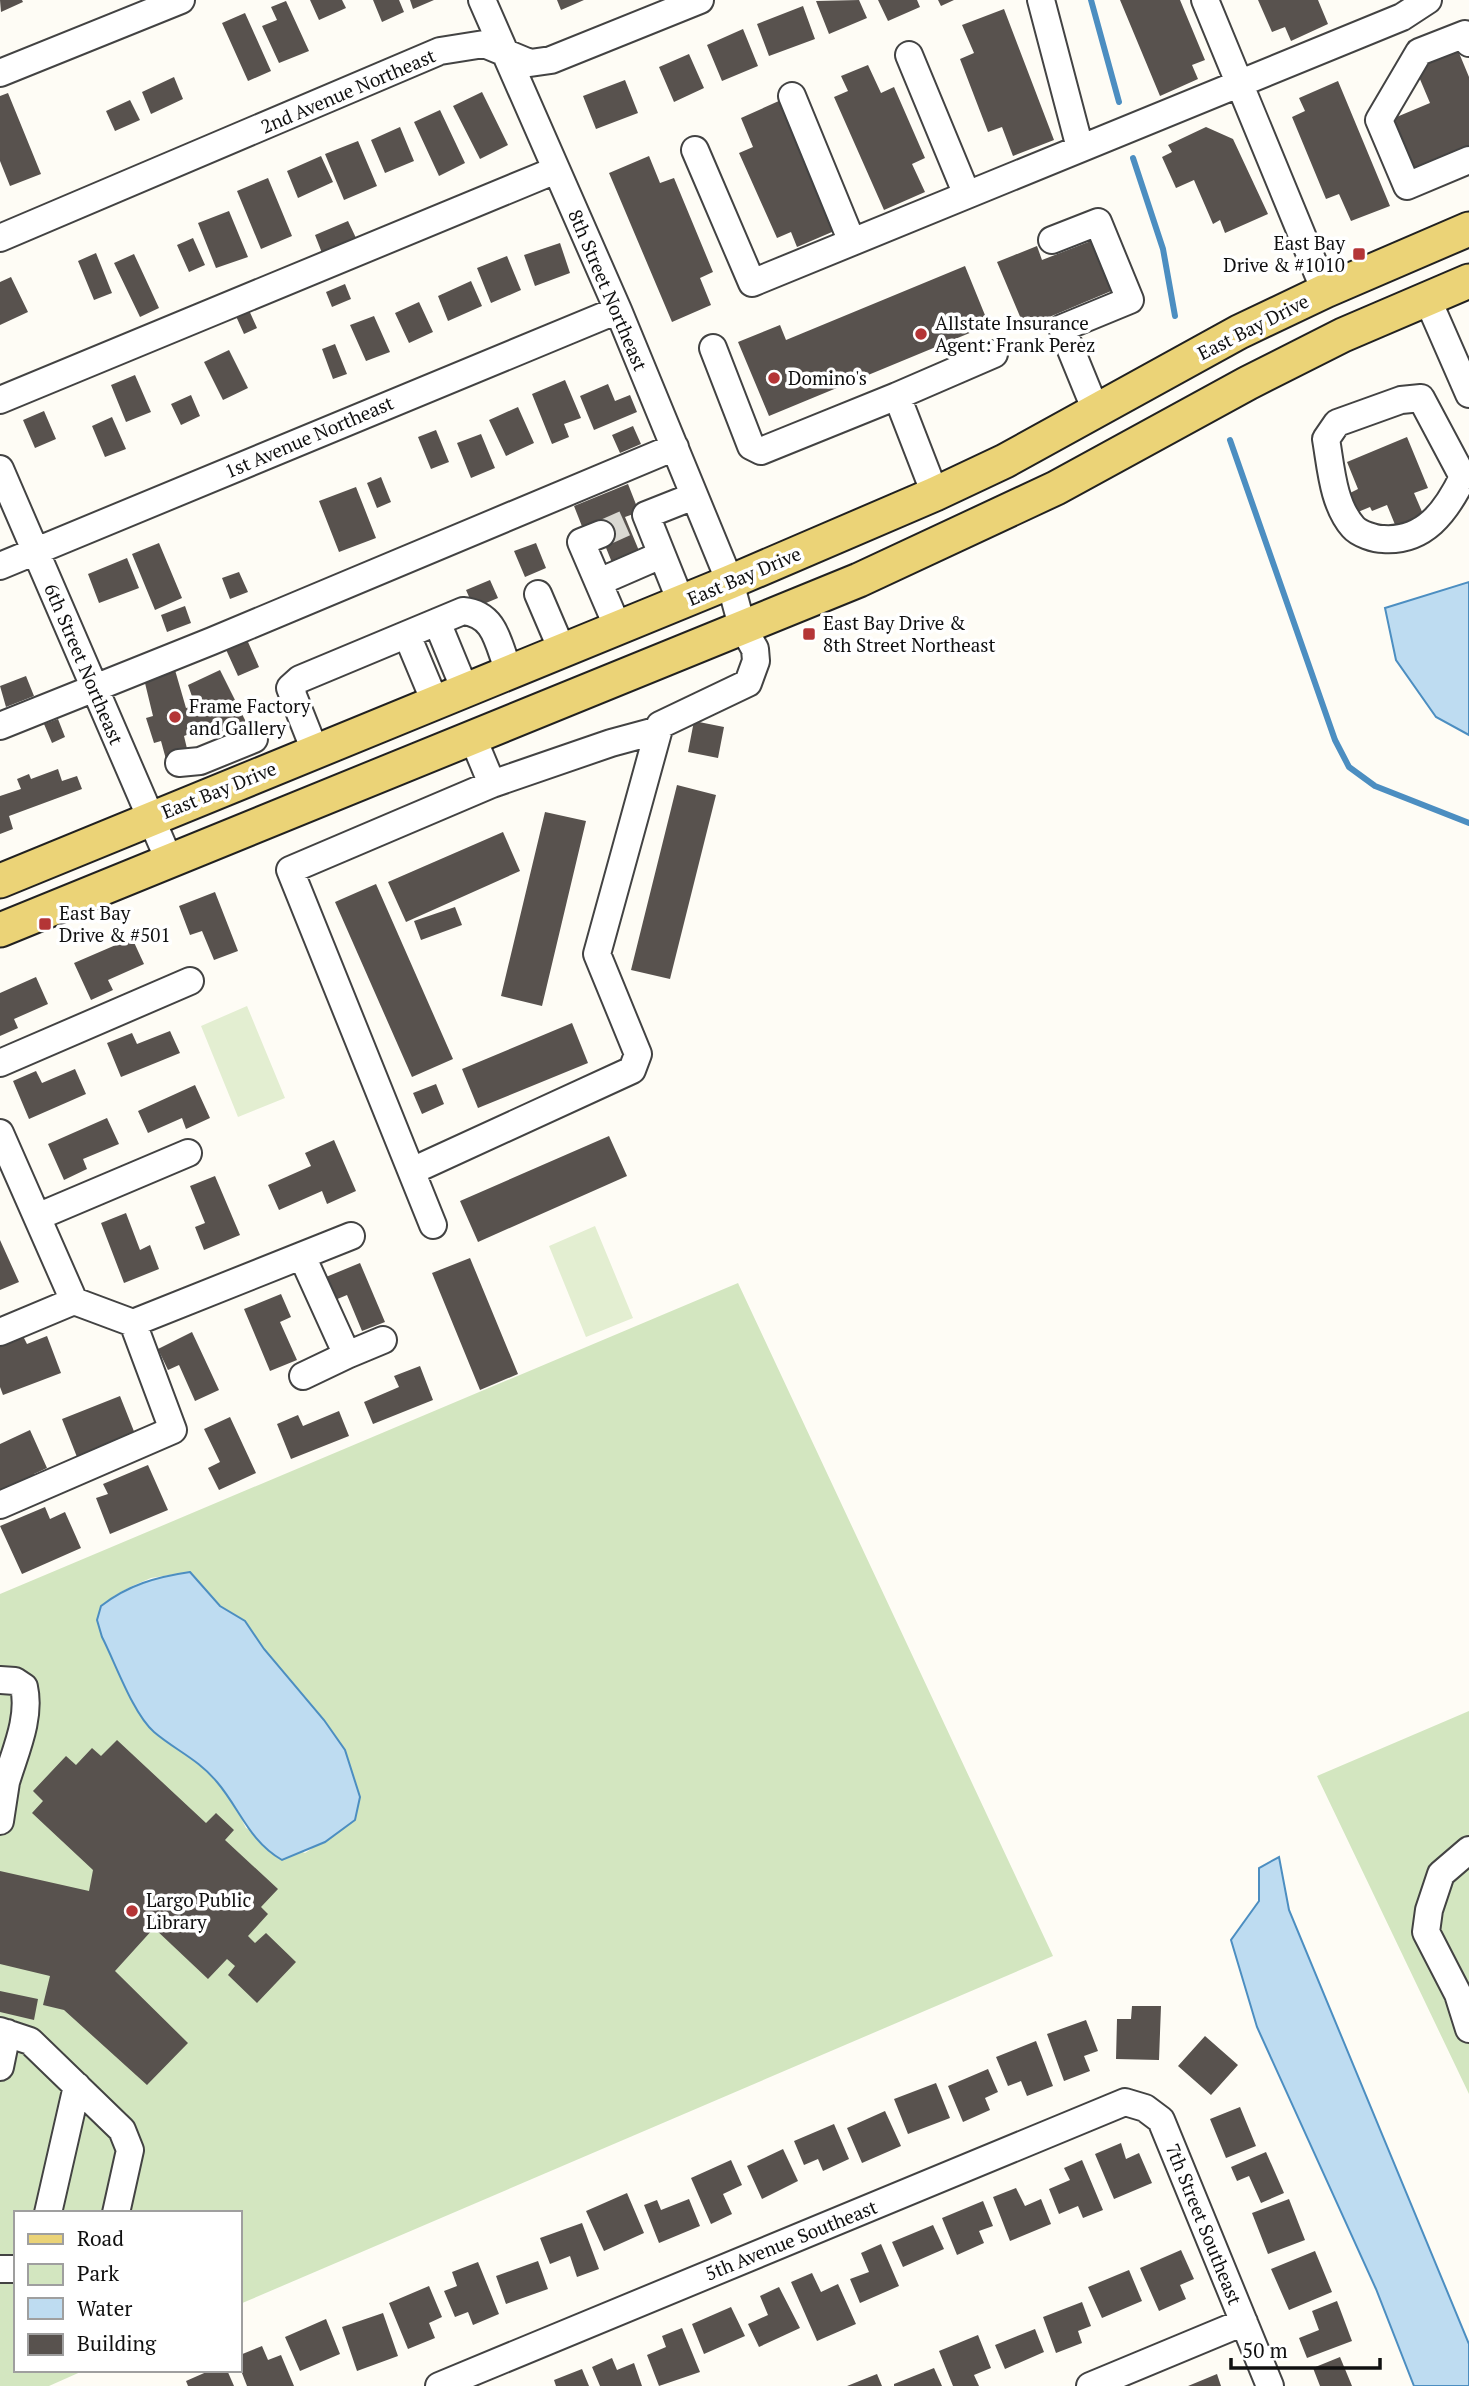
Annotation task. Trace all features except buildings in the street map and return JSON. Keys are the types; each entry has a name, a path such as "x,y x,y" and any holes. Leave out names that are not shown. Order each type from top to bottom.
{"main road":[{"name":"East Bay Drive","path":"0,881 730,582 935,494 1096,411 1239,331 1325,290 1469,229"},
{"path":"0,930 959,536 1056,488 1248,383 1343,335 1469,281"}],"street":[{"path":"0,73 181,0"},
{"name":"8th Street Northeast","path":"412,1171 290,870 492,784 611,743 659,730 660,725 748,683 757,661 755,649 742,626 730,582 675,447 482,0"},
{"name":"2nd Avenue Northeast","path":"0,238 440,51 484,44 503,49 530,63 551,60 643,11 700,0"},
{"path":"1041,0 1080,148"},
{"path":"1205,0 1325,290"},
{"path":"695,150 752,283 1402,17 1428,0"},
{"path":"1469,43 1465,34 1419,52 1379,120 1407,186 1469,160"},
{"path":"909,55 967,195"},
{"path":"792,96 852,242"},
{"path":"0,400 556,170"},
{"path":"1052,240 1098,222 1130,300 1062,328 1096,411"},
{"path":"1427,298 1469,394"},
{"name":"1st Avenue Northeast","path":"0,566 618,310"},
{"path":"713,348 751,446 761,451 994,354"},
{"path":"897,396 935,494"},
{"path":"1421,398 1466,476 1426,530 1401,541 1377,539 1354,528 1336,494 1326,439 1337,423 1401,400 1421,398"},
{"path":"0,726 675,447"},
{"name":"6th Street Northeast","path":"0,469 169,860"},
{"path":"618,628 599,556 644,532 694,496"},
{"path":"644,532 681,602"},
{"path":"538,594 562,650"},
{"path":"315,751 290,688 300,679 463,611 477,612 487,618 509,672"},
{"path":"437,622 465,690"},
{"path":"407,635 435,702"},
{"path":"433,1224 412,1171 632,1070 638,1054 597,954 659,730"},
{"path":"472,736 492,784"},
{"path":"211,794 190,762 245,743 250,778"},
{"path":"0,1063 190,981"},
{"path":"0,1133 74,1301"},
{"path":"37,1217 188,1153"},
{"path":"0,1332 74,1301 134,1323 351,1236"},
{"path":"302,1256 346,1355"},
{"path":"0,1505 173,1430 134,1323"},
{"path":"303,1376 383,1340"},
{"path":"0,1680 15,1681 24,1687 27,1700 20,1735 3,1780 0,1821"},
{"path":"1469,1850 1441,1874 1429,1910 1426,1932 1458,1994 1469,2029"},
{"path":"0,2067 3,2032 30,2040 122,2130 130,2143 116,2211"},
{"path":"48,2211 77,2086"},
{"name":"5th Avenue Southeast","path":"439,2386 1125,2102 1145,2108"},
{"name":"7th Street Southeast","path":"1145,2108 1161,2120 1270,2386"},
{"path":"1090,2386 1244,2322"}],"green space":[{"path":"247,1006 285,1098 238,1117 201,1026"},
{"path":"595,1226 633,1318 586,1337 549,1246"},
{"path":"738,1283 1053,1956 242,2303 242,2211 14,2211 14,2372 80,2372 49,2386 0,2386 0,1594","holes":["189,1572 220,1606 245,1621 264,1649 324,1720 360,1797 355,1820 305,1853 246,1828 234,1804 216,1780 194,1759 152,1731 102,1637 97,1620 114,1596 130,1587 151,1578"]},
{"path":"1469,1711 1469,2094 1317,1776"}],"water":[{"path":"1469,582 1469,735 1436,717 1396,660 1385,608"},
{"path":"190,1572 220,1606 245,1621 264,1649 324,1720 345,1750 360,1797 355,1820 325,1842 282,1860 261,1844 210,1774 146,1724 132,1701 102,1637 97,1620 101,1606 143,1583"},
{"path":"1279,1857 1289,1910 1469,2344 1469,2386 1414,2386 1376,2289 1257,2027 1231,1940 1259,1901 1259,1868"}],"waterway":[{"path":"1091,0 1119,102"},
{"path":"1133,158 1163,249 1175,316"},
{"path":"1230,440 1335,740 1349,767 1375,786 1469,823"}],"tunnel":[{"path":"601,534 628,522"}],"place":[{"name":"East Bay Drive & #1010","path":"1359,254"},
{"name":"Allstate Insurance Agent: Frank Perez","path":"921,334"},
{"name":"Domino's","path":"774,378"},
{"name":"East Bay Drive & 8th Street Northeast","path":"809,634"},
{"name":"Frame Factory and Gallery","path":"175,717"},
{"name":"East Bay Drive & #501","path":"45,924"},
{"name":"Largo Public Library","path":"132,1911"}]}
